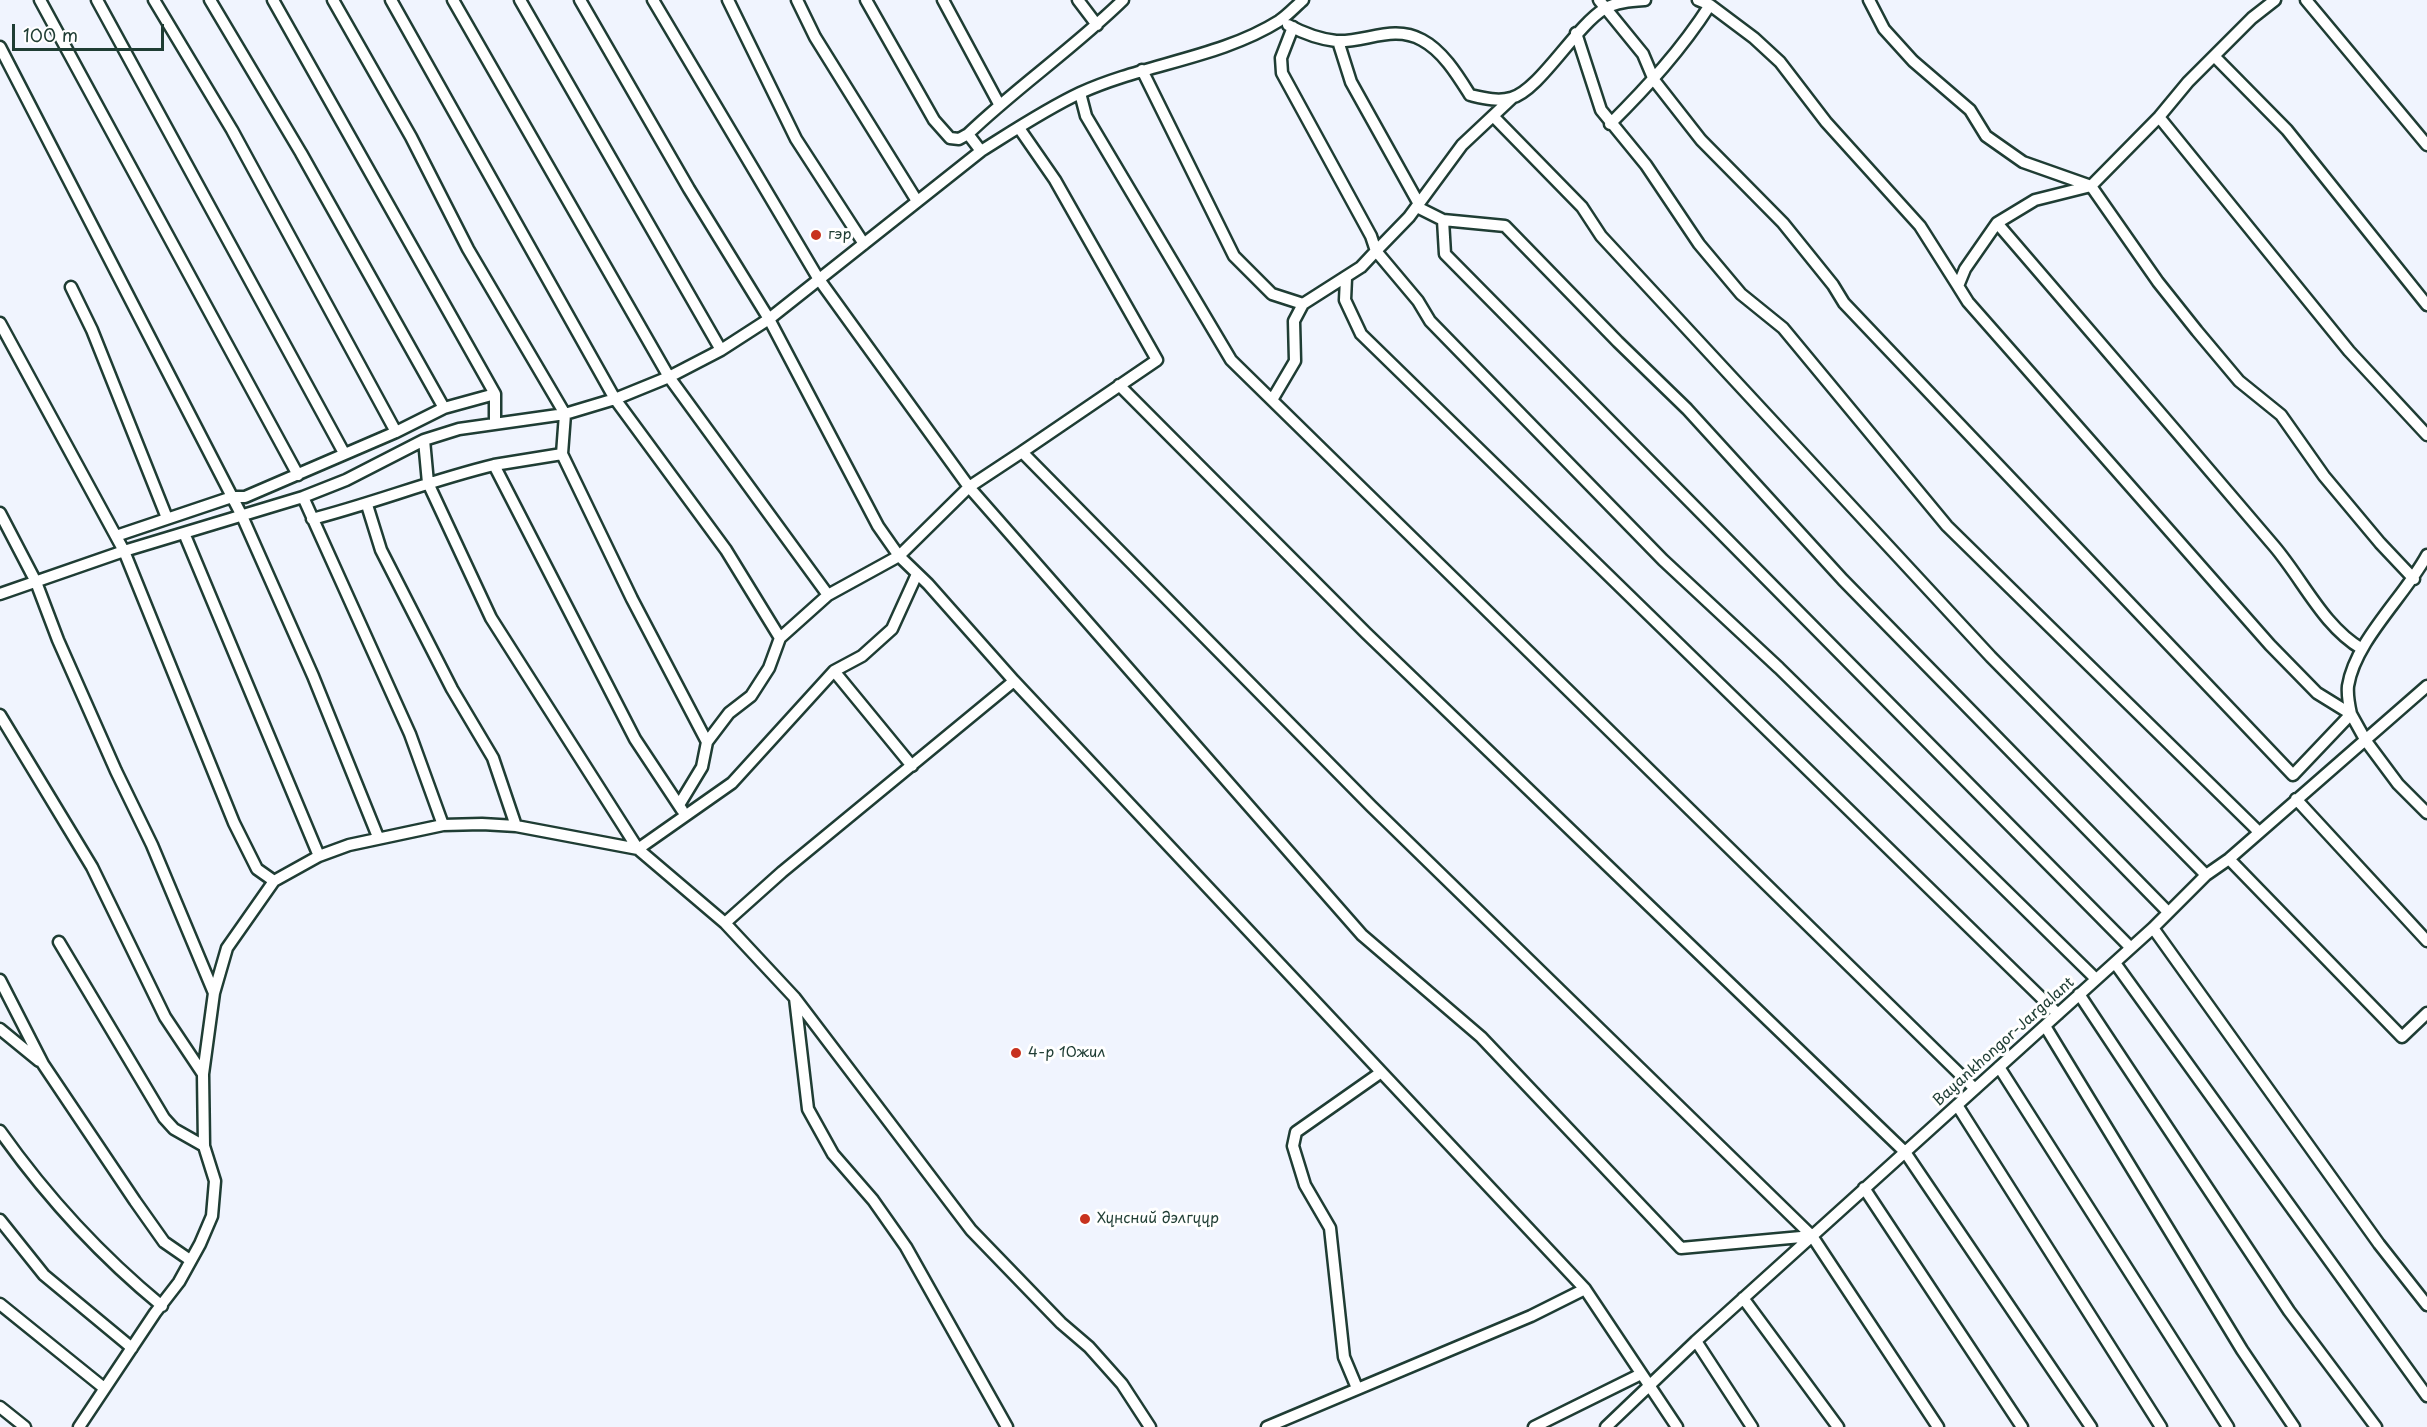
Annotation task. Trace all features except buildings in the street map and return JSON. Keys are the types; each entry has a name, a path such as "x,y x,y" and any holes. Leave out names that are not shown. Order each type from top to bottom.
{"street":[{"path":"40,0 298,475"},
{"path":"97,0 344,453"},
{"path":"154,0 232,130 396,432"},
{"path":"210,0 301,153 444,408"},
{"path":"273,0 495,394 495,424"},
{"path":"333,0 411,137 468,249 565,414 562,454 632,599 707,742"},
{"path":"391,0 615,399 726,550 780,638"},
{"path":"453,0 669,377 828,595"},
{"path":"520,0 721,350"},
{"path":"580,0 689,189 769,319 878,526 899,556 1380,1073 1514,1210 1585,1289 1677,1427"},
{"path":"653,0 818,278 969,487 1362,934 1481,1037 1681,1248 1812,1236"},
{"path":"728,0 796,139 864,244"},
{"path":"797,0 815,37 917,201"},
{"path":"866,0 934,120 950,138 959,139 968,134 999,104 1097,25 1123,0"},
{"path":"943,0 999,104"},
{"path":"1078,0 1097,25"},
{"path":"0,594 124,551 303,497 346,480 424,440 459,429 565,414 615,399 669,377 721,350 769,319 981,151 1019,128 1080,93 1142,70 1234,41 1279,21 1303,0"},
{"path":"1272,400 1295,361 1294,321 1303,304 1361,267 1418,206 1462,145 1512,98 1542,75 1602,4 1645,0"},
{"path":"1698,0 1710,5 1780,62 1826,122 1920,226 1968,302 2270,645 2317,693 2351,714"},
{"path":"1869,0 1884,29 1913,61 1970,110 1986,136 2022,162 2091,186 2158,282 2197,331 2239,381 2281,415 2324,476 2380,543 2414,579"},
{"path":"1958,286 1965,268 1997,223 2035,200 2091,186 2159,117 2188,82 2252,18 2275,0"},
{"path":"2306,0 2427,146"},
{"path":"1602,4 1643,54 1654,80 1701,140 1783,224 1833,285 1844,303 2293,775 2300,795 2427,941"},
{"path":"1610,124 1654,80 1686,41 1710,5"},
{"path":"1279,21 1309,35 1338,41 1389,32 1422,39 1452,67 1470,95 1485,99 1512,98"},
{"path":"1293,27 1281,58 1282,73 1371,236 1376,251 1418,301 1430,321 1655,552 1779,668 2096,979"},
{"path":"1576,33 1601,110 1610,124 1646,165 1699,244 1734,286 1783,328 1947,526 2259,832"},
{"path":"1338,41 1351,82 1418,206 1443,220 1505,225 1618,342 1687,409 1851,589 2168,912"},
{"path":"0,47 242,516 313,676 378,837"},
{"path":"2215,57 2287,130 2427,305"},
{"path":"1142,70 1234,256 1272,294 1303,304"},
{"path":"1080,93 1086,116 1231,360 1975,1089"},
{"path":"1493,116 1582,207 1601,236 1991,657 2206,875"},
{"path":"2159,117 2349,351 2427,435"},
{"path":"679,805 702,767 707,742 729,713 751,696 769,668 780,638 828,595 899,556 969,487 1157,360 1055,180 1019,128"},
{"path":"968,134 981,151"},
{"path":"1443,220 1445,254 2131,948"},
{"path":"1997,223 2281,553 2325,615 2348,641 2362,650"},
{"path":"1346,278 1345,300 1361,334 2058,1014"},
{"path":"71,287 92,330 167,518"},
{"path":"0,323 124,551 234,823 257,869 274,881"},
{"path":"1119,385 1366,633 1905,1152 2091,1427"},
{"path":"116,536 232,498 245,497 396,432 444,408 495,394"},
{"path":"424,440 428,483 491,618 638,849 725,923 795,998 971,1230 1095,1354 1122,1384 1149,1427"},
{"path":"1022,452 1371,806 1812,1236 1938,1427"},
{"path":"312,519 367,505 428,483 494,465 562,454"},
{"path":"494,465 635,739 686,815"},
{"path":"303,497 410,734 443,825"},
{"path":"367,505 381,550 452,689 493,758 516,826"},
{"path":"0,513 36,582 58,640 116,771 152,845 214,993"},
{"path":"184,533 320,856"},
{"path":"2427,555 2414,579 2362,650 2348,684 2351,714 2366,741 2398,784 2427,813"},
{"path":"79,1427 162,1306 190,1260 212,1216 215,1181 204,1146 203,1074 214,993 227,948 274,881 320,856 378,837 443,825 516,826 638,849 732,783 834,671 862,656 892,629 917,574"},
{"path":"834,671 912,766"},
{"path":"725,923 782,872 1014,681"},
{"name":"Bayankhongor-Jargalant","path":"1606,1427 1743,1298 2115,963 2206,875 2229,860 2300,795 2366,741 2427,686"},
{"path":"2293,775 2351,714"},
{"path":"0,715 92,867 165,1017 203,1074"},
{"path":"2229,860 2402,1038 2427,1013"},
{"path":"2153,928 2379,1244 2427,1305"},
{"path":"59,942 164,1118 174,1129 204,1146"},
{"path":"2115,963 2427,1396"},
{"path":"0,980 43,1064 164,1242 190,1260"},
{"path":"2079,994 2289,1311 2376,1427"},
{"path":"795,998 801,1066 808,1109 833,1154 873,1200 906,1247 1007,1427"},
{"path":"2045,1026 2242,1350 2294,1427"},
{"path":"0,1029 43,1064"},
{"path":"1999,1067 2228,1427"},
{"path":"1357,1388 1344,1357 1330,1228 1305,1185 1293,1146 1296,1132 1380,1073"},
{"path":"1957,1105 2161,1427"},
{"path":"0,1131 29,1171 75,1225 162,1306"},
{"path":"1864,1188 2022,1427"},
{"path":"0,1220 44,1275 132,1348"},
{"path":"1267,1427 1531,1316 1585,1289"},
{"path":"1743,1298 1838,1427"},
{"path":"0,1304 104,1388"},
{"path":"1696,1341 1752,1427"},
{"path":"1534,1427 1641,1374"},
{"path":"0,1407 25,1427"}],"place":[{"name":"гэр","path":"816,235"},
{"name":"4-р 10жил","path":"1016,1053"},
{"name":"Хүнсний дэлгүүр","path":"1085,1219"}]}
